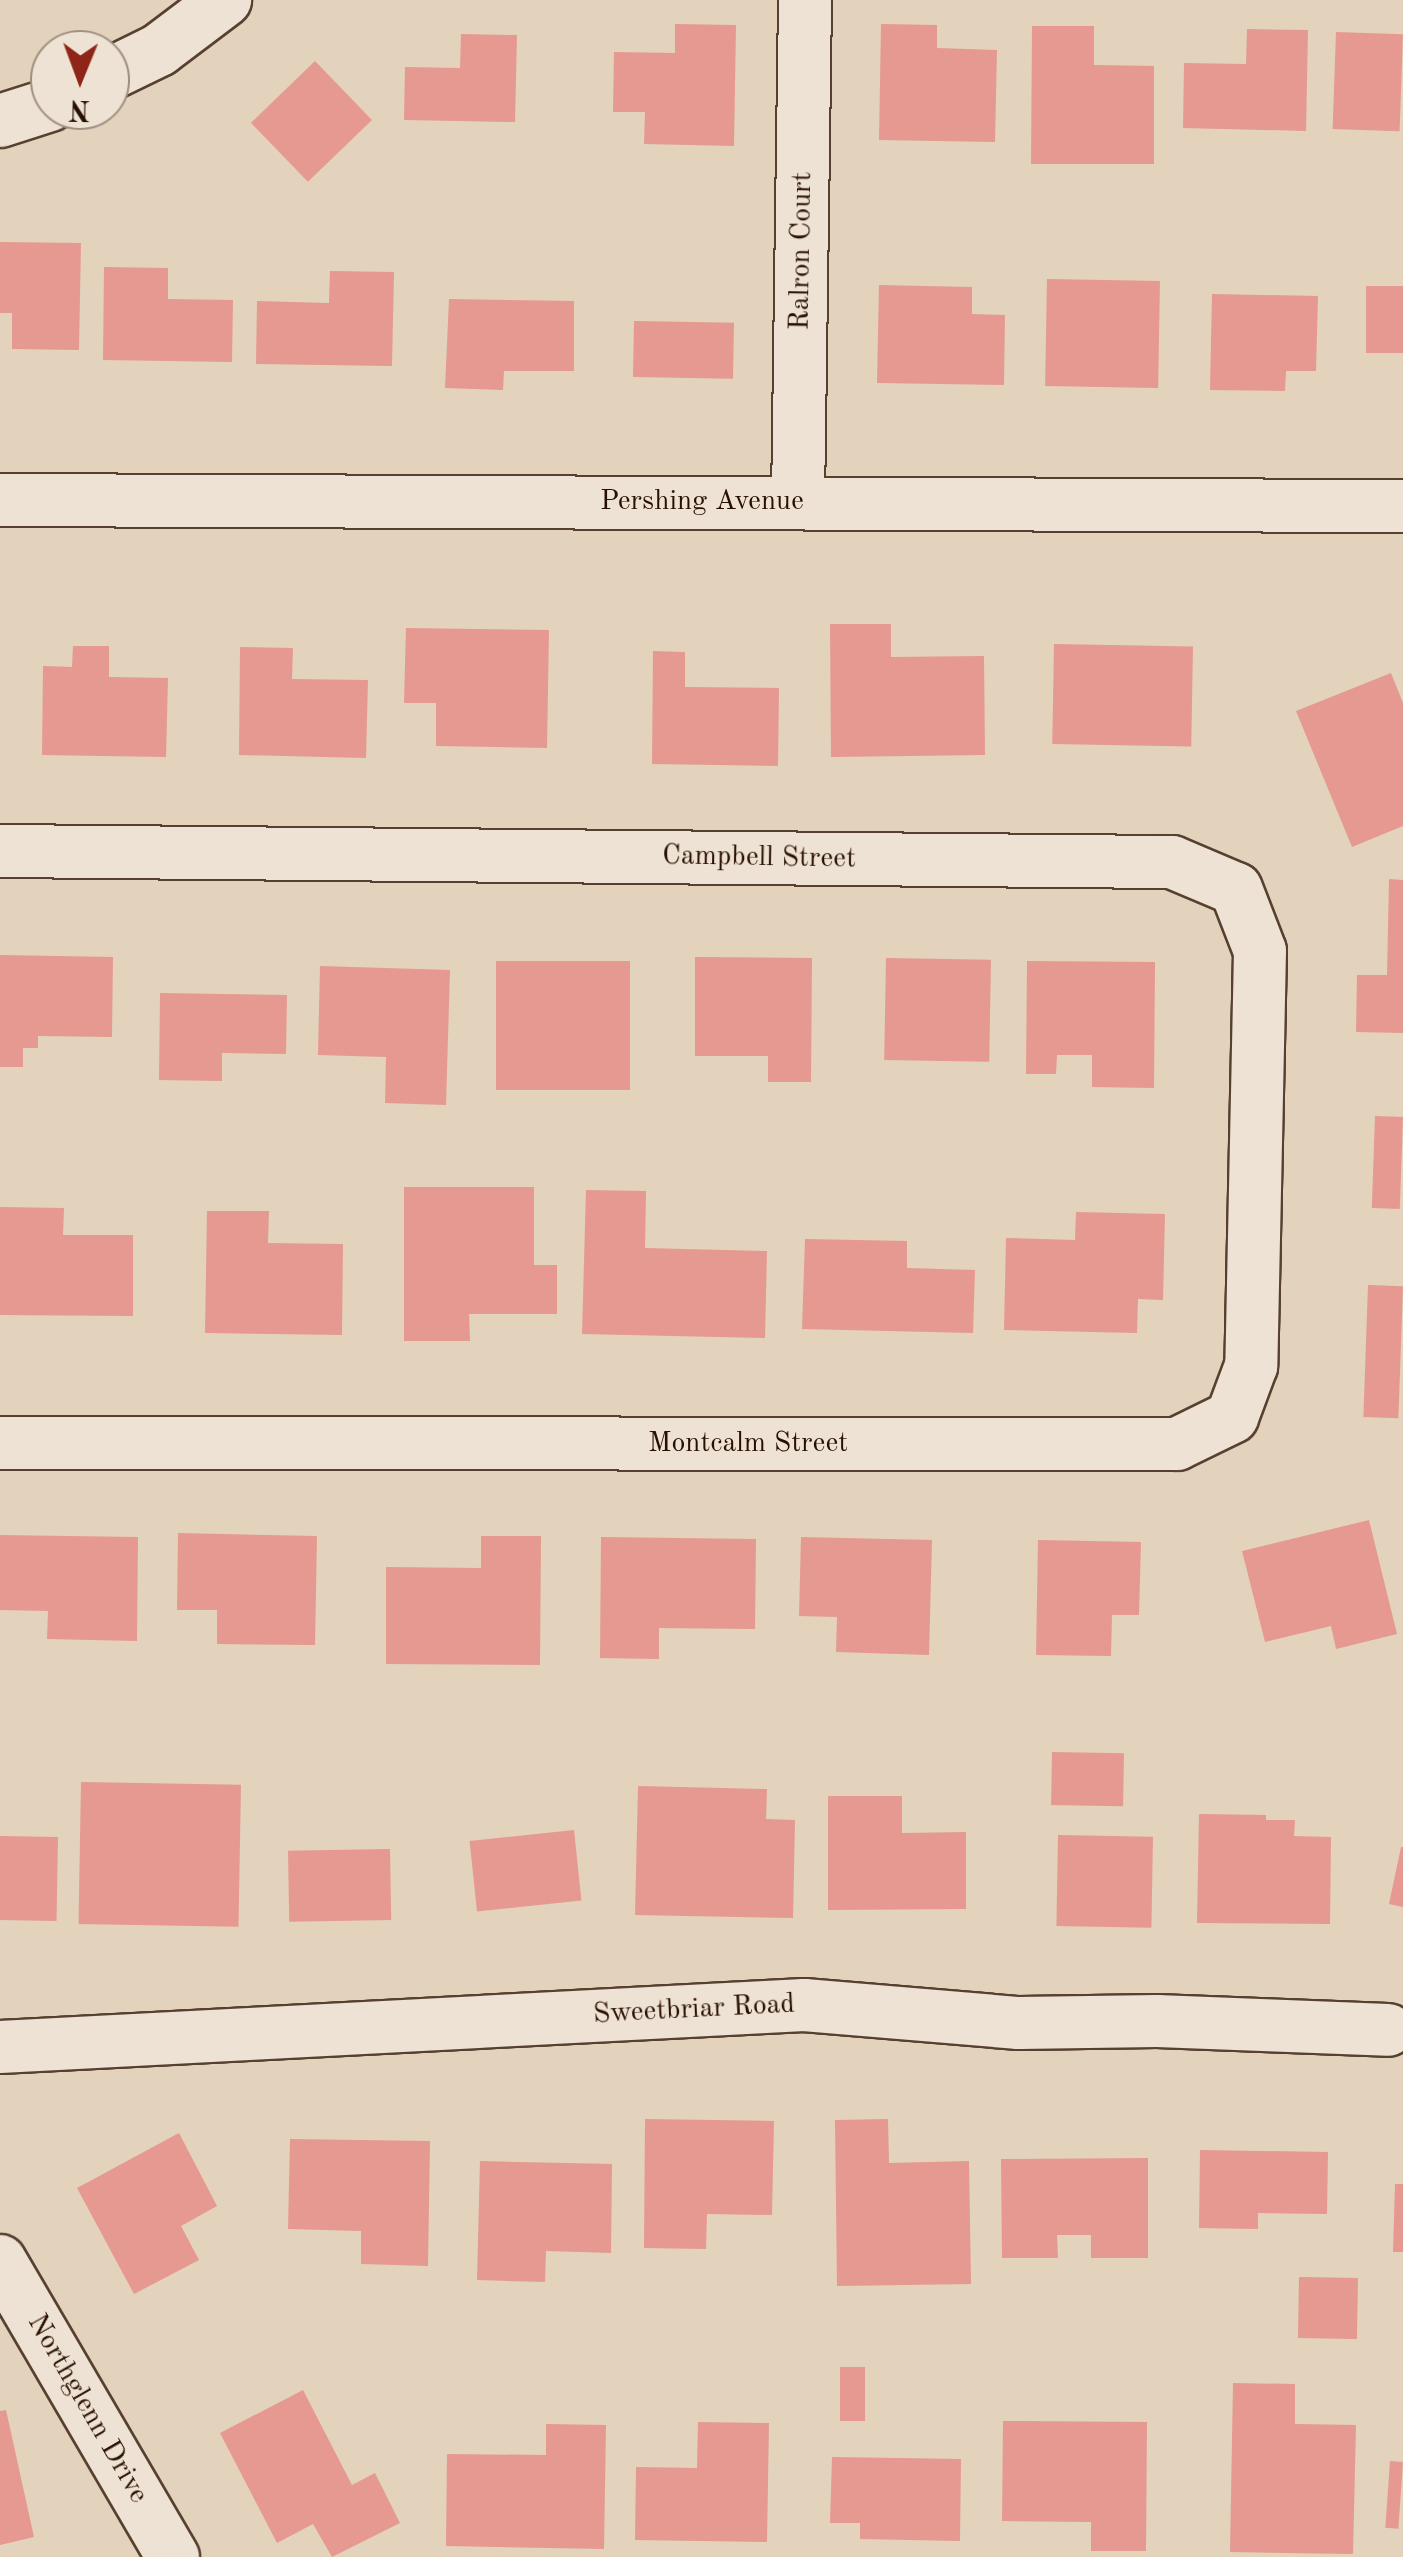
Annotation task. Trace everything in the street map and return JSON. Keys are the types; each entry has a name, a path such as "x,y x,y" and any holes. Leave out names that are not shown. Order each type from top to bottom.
{"street":[{"path":"130,64 159,50 225,0"},
{"name":"Ralron Court","path":"798,502 805,0"},
{"path":"0,120 30,111"},
{"name":"Pershing Avenue","path":"0,500 1403,506"},
{"name":"Campbell Street","path":"0,851 1172,862 1236,889 1260,951 1255,1162"},
{"name":"Montcalm Street","path":"0,1443 1177,1444 1232,1416 1250,1366 1255,1162"},
{"name":"Sweetbriar Road","path":"0,2047 804,2004 1019,2023 1157,2021 1388,2030"},
{"name":"Northglenn Drive","path":"0,2260 173,2557"}],"building":[{"path":"675,24 736,25 734,146 644,144 645,112 613,112 614,52 675,53"},
{"path":"881,24 937,25 937,48 997,50 995,142 879,140"},
{"path":"1032,26 1094,26 1094,65 1154,66 1154,164 1031,164"},
{"path":"1247,29 1308,30 1306,131 1183,128 1184,63 1246,64"},
{"path":"1336,32 1403,34 1400,131 1333,129"},
{"path":"461,34 517,35 515,122 404,120 405,67 460,68"},
{"path":"315,61 372,120 308,182 251,123"},
{"path":"0,242 81,243 79,350 12,349 12,313 0,313"},
{"path":"104,267 168,268 168,299 233,300 232,362 103,360"},
{"path":"330,271 394,272 392,366 256,364 257,301 329,303"},
{"path":"1047,279 1160,281 1158,388 1045,386"},
{"path":"879,285 972,287 972,314 1005,315 1004,385 877,383"},
{"path":"1366,286 1403,286 1403,353 1366,353"},
{"path":"1212,294 1318,296 1316,371 1286,371 1285,391 1210,390"},
{"path":"449,299 574,301 574,371 504,371 503,390 445,388"},
{"path":"634,321 734,323 733,379 633,377"},
{"path":"830,624 891,624 891,657 984,656 985,755 831,757"},
{"path":"406,628 549,630 547,748 436,746 436,703 404,703"},
{"path":"1054,644 1193,646 1191,746 1052,744"},
{"path":"73,646 109,646 109,677 168,678 166,757 42,755 43,666 72,667"},
{"path":"240,647 293,648 292,679 368,680 366,758 239,755"},
{"path":"653,651 685,652 685,687 779,688 778,766 652,764"},
{"path":"1391,673 1403,703 1403,826 1352,847 1296,711"},
{"path":"1389,879 1403,880 1403,1033 1356,1032 1357,975 1387,975"},
{"path":"0,955 113,957 112,1037 38,1036 38,1048 23,1048 23,1067 0,1067"},
{"path":"695,957 812,958 811,1082 768,1082 768,1056 695,1056"},
{"path":"886,958 991,960 989,1062 884,1060"},
{"path":"496,961 630,961 630,1090 496,1090"},
{"path":"1027,961 1155,962 1154,1088 1092,1087 1092,1055 1057,1055 1056,1074 1026,1074"},
{"path":"320,966 450,970 446,1105 385,1103 386,1057 318,1055"},
{"path":"160,993 287,995 286,1054 222,1053 222,1081 159,1080"},
{"path":"1375,1116 1403,1117 1400,1209 1372,1208"},
{"path":"404,1187 534,1187 534,1265 557,1265 557,1314 469,1314 470,1341 404,1341"},
{"path":"586,1190 646,1191 645,1248 767,1251 765,1338 582,1334"},
{"path":"0,1207 64,1208 63,1235 133,1235 133,1316 0,1315"},
{"path":"207,1211 269,1211 268,1243 343,1244 342,1335 205,1333"},
{"path":"1076,1212 1165,1214 1163,1300 1138,1299 1137,1333 1004,1330 1006,1238 1075,1240"},
{"path":"805,1239 907,1241 907,1268 975,1270 973,1333 802,1329"},
{"path":"1368,1285 1403,1286 1398,1418 1363,1417"},
{"path":"1369,1520 1397,1634 1336,1649 1331,1626 1265,1642 1242,1551"},
{"path":"178,1533 317,1536 315,1645 217,1644 217,1610 177,1610"},
{"path":"0,1535 138,1537 137,1641 47,1639 48,1611 0,1610"},
{"path":"481,1536 541,1536 540,1665 386,1664 386,1567 481,1568"},
{"path":"601,1537 756,1539 755,1629 659,1628 659,1659 600,1658"},
{"path":"801,1537 932,1540 929,1655 836,1652 837,1617 799,1616"},
{"path":"1038,1540 1141,1542 1139,1615 1112,1615 1111,1656 1036,1655"},
{"path":"1052,1752 1124,1753 1123,1806 1051,1805"},
{"path":"81,1782 241,1785 238,1927 79,1924"},
{"path":"638,1786 767,1789 766,1819 795,1820 793,1918 635,1915"},
{"path":"828,1796 902,1796 902,1833 966,1832 966,1909 828,1910"},
{"path":"1199,1814 1266,1815 1266,1820 1295,1820 1294,1836 1331,1837 1330,1924 1197,1923"},
{"path":"574,1830 581,1901 477,1912 470,1841"},
{"path":"1058,1835 1153,1837 1151,1928 1056,1926"},
{"path":"0,1836 58,1837 57,1921 0,1920"},
{"path":"1403,1847 1403,1907 1389,1904"},
{"path":"390,1849 391,1920 289,1922 288,1851"},
{"path":"645,2119 774,2121 772,2215 707,2214 706,2249 644,2248"},
{"path":"888,2119 889,2163 969,2161 971,2284 837,2286 835,2120"},
{"path":"179,2133 217,2206 181,2226 199,2260 134,2294 77,2188"},
{"path":"290,2139 430,2141 428,2266 361,2264 361,2231 288,2229"},
{"path":"1200,2150 1328,2152 1327,2214 1258,2213 1258,2229 1199,2228"},
{"path":"1148,2158 1148,2258 1091,2258 1091,2235 1057,2235 1058,2258 1002,2258 1001,2159"},
{"path":"480,2161 612,2164 611,2253 546,2251 545,2282 477,2280"},
{"path":"1395,2184 1403,2184 1403,2252 1393,2252"},
{"path":"1299,2277 1358,2278 1357,2339 1298,2338"},
{"path":"840,2367 865,2367 865,2421 840,2421"},
{"path":"1233,2383 1295,2384 1295,2424 1356,2425 1353,2554 1230,2552"},
{"path":"303,2390 352,2485 375,2473 400,2523 332,2557 313,2524 277,2543 220,2433"},
{"path":"6,2410 34,2537 0,2545 0,2411"},
{"path":"1003,2421 1147,2422 1146,2551 1091,2551 1091,2522 1002,2521"},
{"path":"698,2422 769,2423 767,2542 635,2540 636,2467 697,2468"},
{"path":"546,2424 606,2425 604,2549 446,2546 447,2454 546,2455"},
{"path":"832,2457 961,2459 960,2541 860,2539 860,2523 830,2523"},
{"path":"1390,2461 1403,2462 1398,2529 1385,2528"}]}
